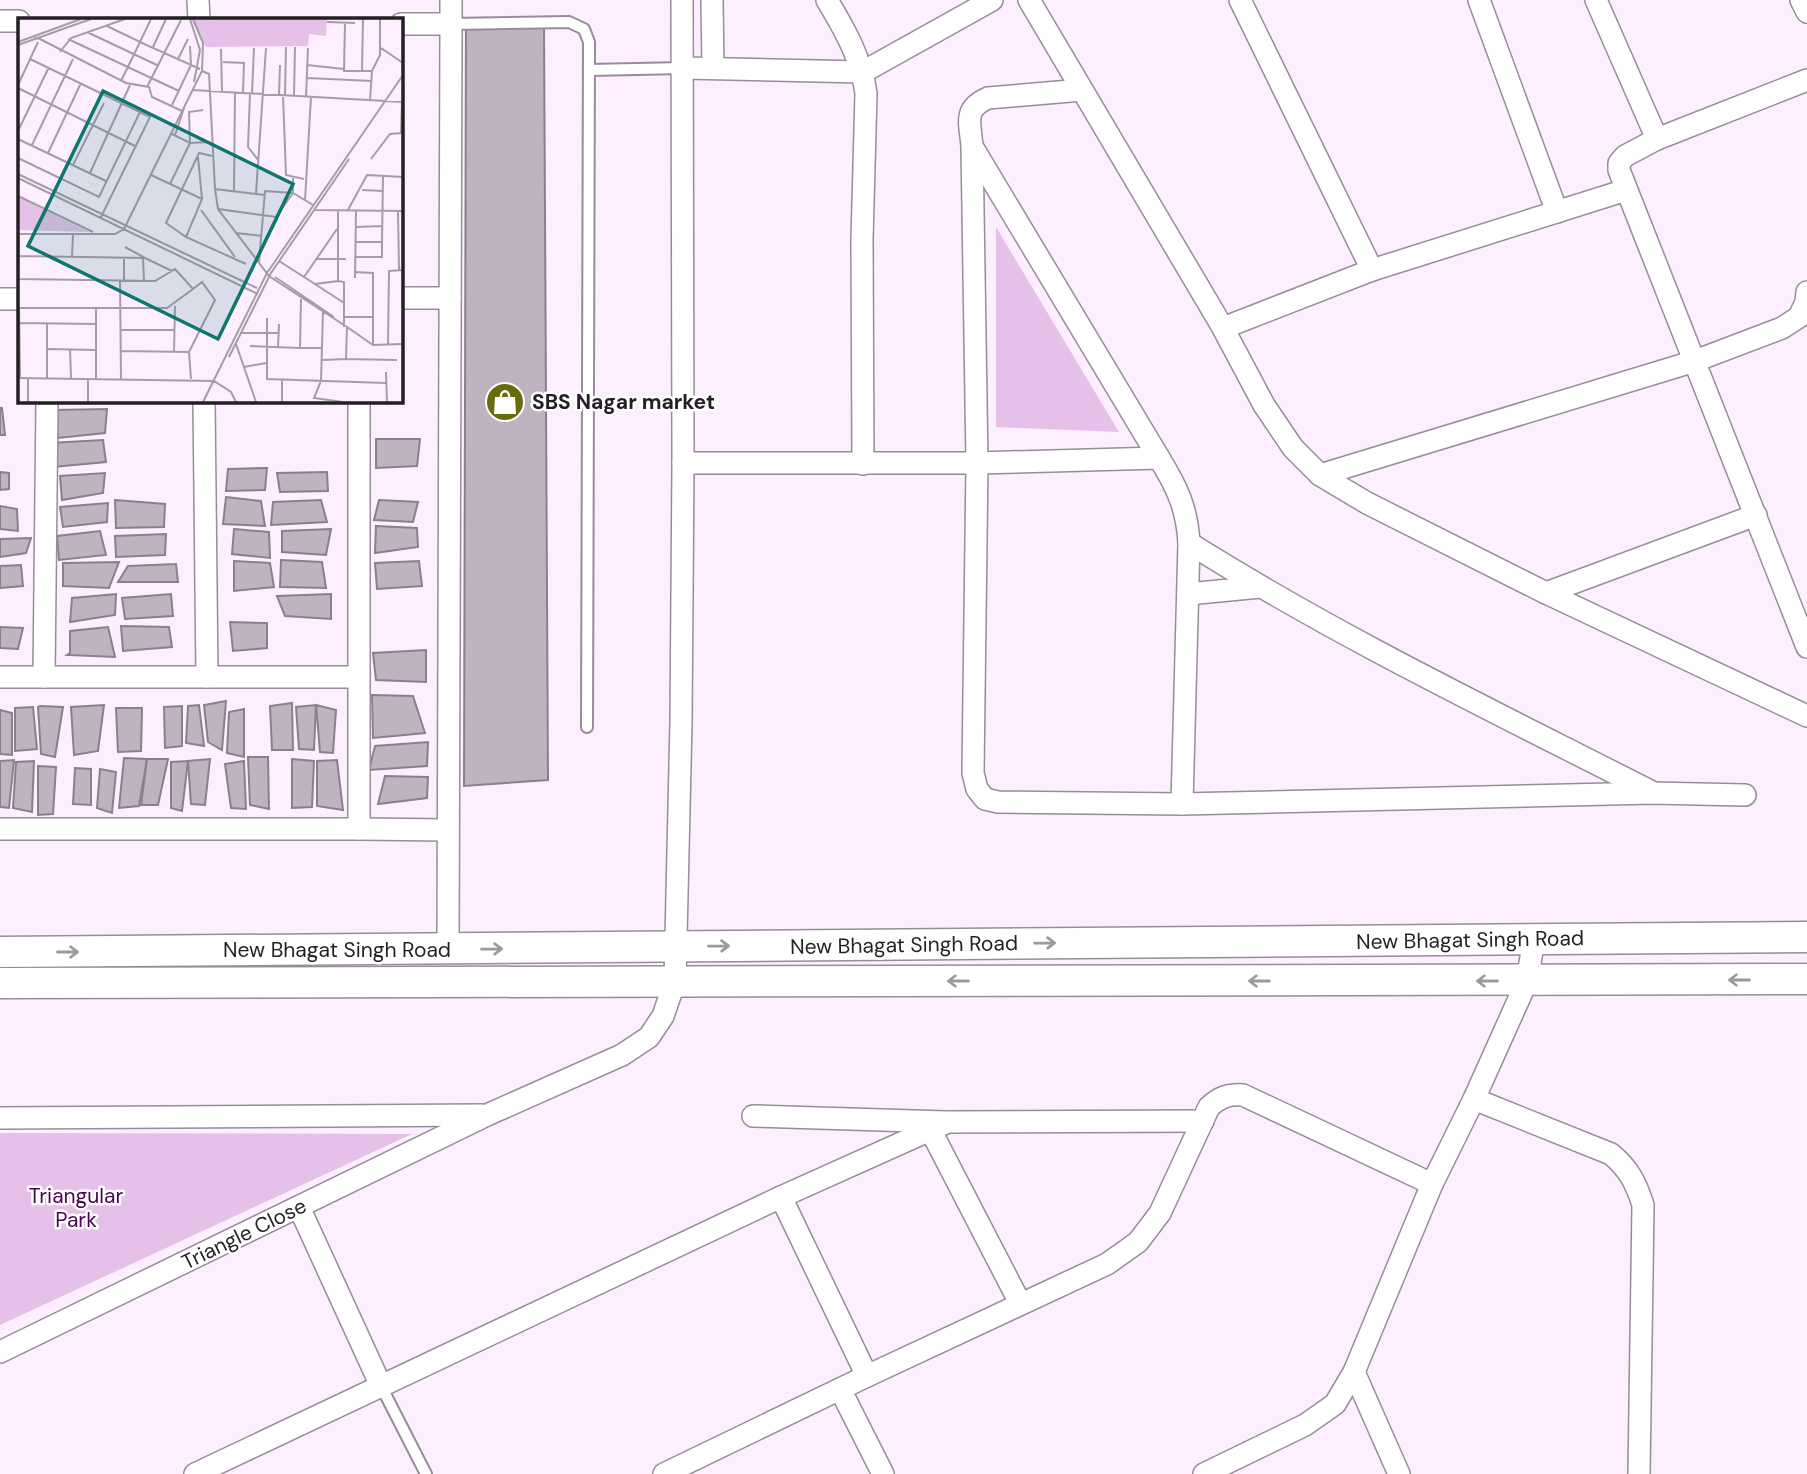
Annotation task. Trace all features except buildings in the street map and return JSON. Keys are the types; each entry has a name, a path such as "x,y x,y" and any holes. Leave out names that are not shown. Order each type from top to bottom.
{"street":[{"path":"198,0 199,18"},
{"path":"450,982 447,830 451,0"},
{"name":"Triangle Close","path":"0,1352 487,1115 621,1055 649,1037 663,1016 675,981 676,947 683,463 682,0"},
{"path":"712,0 713,68"},
{"path":"828,0 845,30 863,72 866,93 862,239 863,464"},
{"path":"684,68 863,72 992,0"},
{"path":"1029,0 1143,190 1264,405 1293,448 1320,475 1379,509 1546,593 1807,716"},
{"path":"1240,0 1372,270"},
{"path":"1479,0 1557,212"},
{"path":"1596,0 1657,139"},
{"path":"1801,0 1807,12"},
{"path":"0,21 18,21"},
{"path":"402,24 451,24"},
{"path":"1807,80 1657,139 1625,156 1619,163 1626,190 1807,647"},
{"path":"1082,90 988,98 975,104 969,114 972,146 976,463 973,773 977,789 985,799 998,802 1181,804 1652,793 1745,795"},
{"path":"972,146 1176,486 1187,517 1188,594 1181,804"},
{"path":"1223,328 1372,270 1626,190"},
{"path":"1320,475 1695,361 1783,328 1799,317 1807,292"},
{"path":"402,298 450,298"},
{"path":"0,299 18,299"},
{"path":"44,677 47,402"},
{"path":"204,402 207,677"},
{"path":"359,402 359,829"},
{"path":"683,463 976,463 1159,457"},
{"path":"1546,593 1756,516"},
{"path":"1189,543 1260,587 1652,793"},
{"path":"1188,594 1260,587"},
{"path":"0,677 358,677"},
{"path":"0,829 447,830"},
{"name":"New Bhagat Singh Road","path":"0,952 1807,937"},
{"path":"1203,1474 1305,1425 1335,1404 1354,1372 1432,1184 1527,981 1534,939"},
{"name":"New Bhagat Singh Road","path":"0,983 1807,979"},
{"path":"664,1474 1107,1264 1139,1242 1160,1213 1209,1107 1217,1099 1229,1094 1243,1095 1432,1184"},
{"path":"1474,1098 1611,1154 1627,1167 1637,1185 1643,1205 1639,1474"},
{"name":"Triangle Close","path":"0,1118 487,1115"},
{"path":"753,1115 939,1126 1203,1121"},
{"path":"195,1474 780,1197 939,1126"},
{"path":"939,1126 1020,1303"},
{"path":"780,1197 867,1376"},
{"path":"299,1207 381,1386"},
{"path":"1354,1372 1399,1474"},
{"path":"840,1389 883,1474"}],"lane":[{"path":"451,24 569,22 584,29 589,42 587,727"},
{"path":"589,70 684,68"},
{"path":"381,1386 426,1474"}],"green space":[{"path":"996,227 1119,432 996,427"},
{"name":"Triangular Park","path":"0,1133 412,1134 0,1325"}],"place":[{"name":"SBS Nagar market","path":"505,402"}]}
